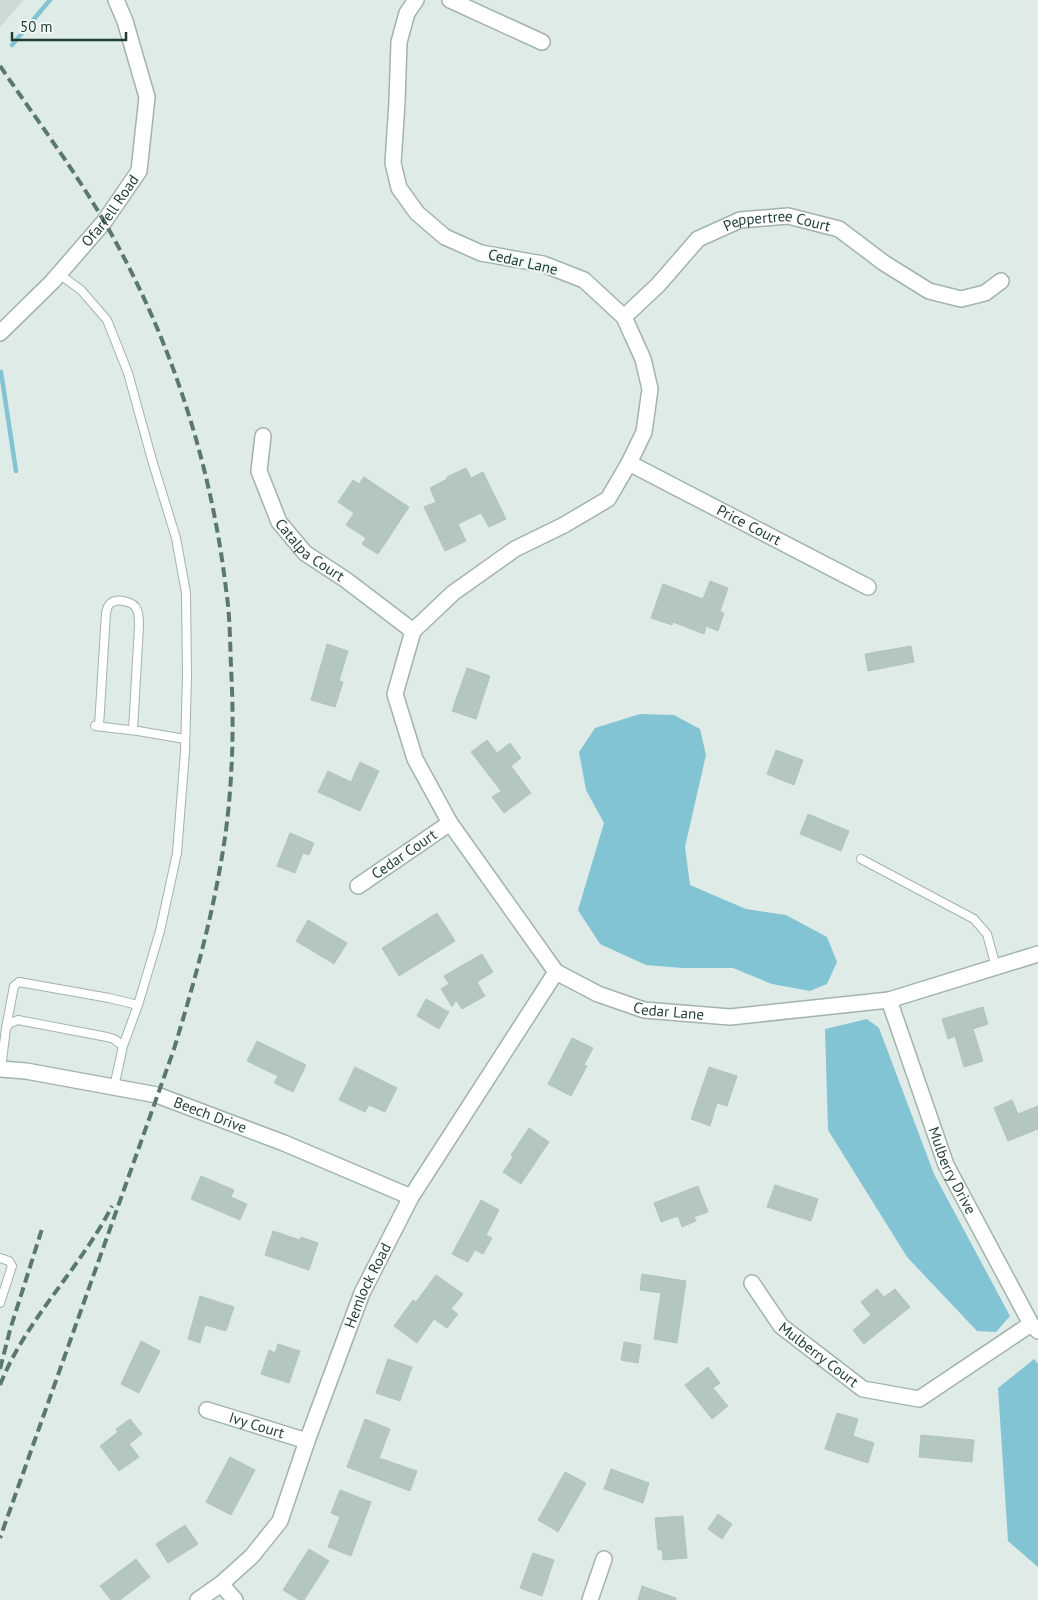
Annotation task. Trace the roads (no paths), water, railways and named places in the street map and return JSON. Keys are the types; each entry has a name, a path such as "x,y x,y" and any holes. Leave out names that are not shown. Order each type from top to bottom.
{"street":[{"name":"Ofarrell Road","path":"0,333 59,274 104,222 139,170 147,97 125,21 116,0"},
{"name":"Cedar Lane","path":"416,0 407,13 399,42 393,163 399,188 417,213 446,237 481,253 543,264 584,280 624,317 643,359 650,389 644,432 608,499 564,526 515,549 453,593 413,631 396,694 416,759 450,823 556,972 598,994 644,1010 730,1017 889,1000 1038,954"},
{"path":"450,0 542,42"},
{"name":"Peppertree Court","path":"624,317 658,285 698,239 740,220 788,216 839,229 884,263 929,291 961,299 985,293 1001,281"},
{"name":"Catalpa Court","path":"262,436 259,471 279,522 306,553 346,580 413,631"},
{"name":"Price Court","path":"629,463 868,587"},
{"name":"Cedar Court","path":"358,886 450,823"},
{"name":"Hemlock Road","path":"198,1600 221,1584 252,1556 280,1521 362,1292 410,1197 556,972"},
{"name":"Mulberry Drive","path":"889,1000 946,1165 1035,1328"},
{"name":"Beech Drive","path":"0,1069 26,1071 157,1095 284,1143 410,1197"},
{"name":"Mulberry Court","path":"752,1283 781,1326 863,1389 919,1399 1035,1328"},
{"name":"Ivy Court","path":"207,1410 307,1442"},
{"path":"590,1600 604,1559"},
{"path":"221,1584 235,1600"}],"lane":[{"path":"59,274 81,290 107,320 128,373 176,538 186,594 187,675 185,739 177,853 160,931 138,1005 123,1046 114,1087"},
{"path":"133,730 139,626 138,610 133,604 126,601 114,602 109,605 106,613 96,726 185,739"},
{"path":"861,859 974,919 987,934 996,967"},
{"path":"0,1069 14,986 19,982 138,1005"},
{"path":"6,1028 10,1023 18,1020 107,1037 114,1039 123,1046"},
{"path":"0,1258 9,1261 12,1266 0,1303"}],"water":[{"path":"640,714 674,715 700,729 706,755 685,847 690,885 746,909 786,915 827,937 837,962 827,984 810,991 772,984 733,968 683,968 646,965 600,944 578,910 604,823 586,790 579,752 595,728"},
{"path":"867,1019 879,1028 934,1174 1010,1316 996,1332 977,1331 907,1257 828,1130 825,1029"},
{"path":"1034,1359 1038,1364 1038,1567 1008,1541 998,1388"}],"waterway":[{"path":"12,45 50,0"},
{"path":"1,372 16,471"}],"railway":[{"path":"0,66 63,156 107,226 140,290 174,372 201,458 220,545 229,618 233,728 230,789 222,858 205,940 190,995 174,1049 0,1538"},
{"path":"0,1385 24,1338 85,1251 112,1206"},
{"path":"0,1369 10,1330 42,1229"}]}
